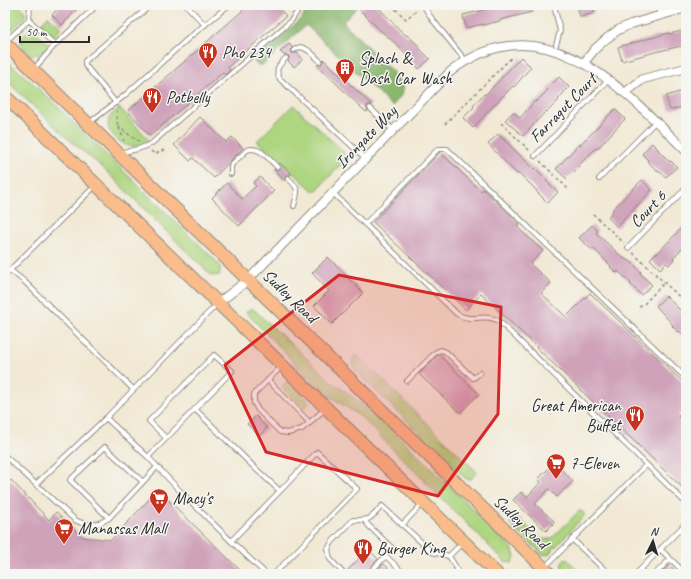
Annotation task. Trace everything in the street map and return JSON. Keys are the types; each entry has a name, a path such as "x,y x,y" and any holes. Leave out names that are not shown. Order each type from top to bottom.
{"main road":[{"name":"Sudley Road","path":"5,42 547,571"},
{"path":"5,96 497,574"},
{"path":"463,542 485,574"}],"street":[{"path":"586,60 600,44 618,30 631,24 686,8"},
{"name":"Irongate Way","path":"218,303 248,280 450,72 465,60 486,48 508,41 528,40 541,41 556,45 571,52 586,60 610,78 686,151"},
{"path":"626,92 643,79 686,68"}],"lane":[{"path":"5,42 29,20 30,5"},
{"path":"33,70 55,45 96,5"},
{"path":"116,103 85,65 85,60 151,5"},
{"path":"186,5 205,25"},
{"path":"88,124 116,103 229,5"},
{"path":"117,152 139,150 158,138 291,21 297,12 298,5"},
{"path":"423,5 432,19 465,60"},
{"path":"554,5 560,31 556,45"},
{"path":"658,5 660,15"},
{"path":"29,20 55,45"},
{"path":"294,50 304,47 320,62"},
{"path":"286,58 277,70 280,79 366,159"},
{"name":"Farragut Court","path":"535,156 610,78"},
{"path":"370,108 393,130"},
{"path":"599,180 656,121"},
{"path":"231,174 232,164 247,150 252,149 260,152 277,167"},
{"path":"365,224 438,150 447,149 686,378"},
{"path":"288,178 296,185 297,188 294,206"},
{"path":"5,275 96,184"},
{"name":"Court 6","path":"628,248 686,188"},
{"path":"333,193 458,314 471,319 488,318 500,322 686,503"},
{"path":"10,270 24,281 133,389"},
{"path":"36,484 106,418 218,303"},
{"path":"407,381 439,350 446,352 473,378 480,373"},
{"path":"148,457 232,372 214,355 149,421 166,438"},
{"path":"283,366 254,394 254,403 258,410 280,432 288,433 302,429 326,408"},
{"path":"268,380 310,423"},
{"path":"195,409 280,491"},
{"path":"106,418 148,457 184,495 266,574"},
{"path":"109,518 70,480 105,447 143,482"},
{"path":"231,541 317,452 357,489 274,574"},
{"path":"5,456 76,520 88,525 103,522 109,518 157,467"},
{"path":"547,571 572,539 646,465"},
{"path":"402,525 424,502"},
{"path":"344,574 330,559 328,549 332,542 353,520 365,521 370,519 382,506 432,552 449,556 460,574"},
{"path":"365,521 393,549"},
{"path":"636,574 686,523"},
{"path":"572,539 609,574"},
{"path":"449,556 463,542"},
{"path":"660,549 686,574"},
{"path":"368,574 386,556 404,574"},
{"path":"655,574 670,559"}],"path":[{"path":"393,6 406,19 423,5"},
{"path":"445,124 506,62"},
{"path":"116,103 118,108 118,126 124,141"},
{"path":"118,126 147,146 150,151 155,154 164,150"},
{"path":"593,214 686,303"},
{"path":"639,307 664,283"}],"highlighted area":[{"path":"339,275 501,307 498,414 438,496 266,452 225,365"}],"green space":[{"path":"5,5 19,5 25,13 23,19 10,30 5,29"},
{"path":"308,5 360,5 343,22 394,73 400,83 403,91 399,99 392,106 306,25 262,65 255,63 255,60 303,17"},
{"path":"48,16 62,28 53,37 40,25"},
{"path":"31,28 49,45 40,54 31,55 21,45 22,38"},
{"path":"5,59 38,88 220,265 220,275 212,276 101,166 66,137 5,79"},
{"path":"293,105 344,152 345,160 315,192 257,141"},
{"path":"120,108 148,139 144,143 134,146 125,145 110,131 108,127 109,117"},
{"path":"252,308 331,381 378,416 512,548 515,557 512,563 505,562 361,417 317,387 246,312"},
{"path":"356,354 477,472 471,479 464,477 354,369 353,362"},
{"path":"290,382 308,400 309,403 306,407 301,407 284,390 283,385"},
{"path":"579,511 584,513 584,516 548,555 542,554 511,525 513,513 540,539 551,539"},
{"path":"566,558 582,574 566,574 562,568 562,563"}],"building":[{"path":"61,5 81,5 62,25 52,15"},
{"path":"249,5 276,5 286,16 228,67 230,70 225,75 223,72 150,136 128,111"},
{"path":"364,5 376,5 400,30 419,46 418,47 430,59 419,69 397,45 360,10"},
{"path":"496,5 530,5 532,12 500,21 466,28 463,15 496,7"},
{"path":"577,5 592,5 594,13 580,17"},
{"path":"686,30 686,45 622,61 618,47 669,33"},
{"path":"289,44 292,47 292,53 297,53 303,59 294,67 288,61 289,56 280,52"},
{"path":"521,57 531,67 514,87 513,86 495,104 473,128 463,118 484,94 485,95 491,89"},
{"name":"Splash & Dash Car Wash","path":"323,59 372,105 367,106 368,111 366,112 317,65 322,64"},
{"path":"559,77 569,87 558,99 559,100 547,112 546,111 523,136 505,120 513,112 520,118"},
{"path":"683,91 683,93 686,92 686,106 670,110 666,96"},
{"path":"615,109 625,119 567,179 556,169"},
{"path":"200,117 226,142 232,137 243,148 214,178 193,158 190,161 174,145"},
{"path":"498,134 534,169 535,168 558,192 548,203 488,144"},
{"path":"652,143 670,162 671,161 677,167 666,177 647,161 648,160 642,154"},
{"path":"440,152 481,191 483,189 520,224 517,227 543,251 530,264 551,283 541,293 566,317 590,293 686,385 686,408 678,416 686,423 686,491 481,294 466,310 373,222"},
{"path":"280,163 292,174 285,176 285,181 274,170 280,169"},
{"path":"260,177 274,191 239,226 212,198 227,183 242,199 256,186 253,183"},
{"path":"642,180 652,190 617,227 608,217 613,211 612,210"},
{"path":"686,223 686,244 673,258 674,259 669,265 666,263 660,269 650,259 656,253 657,254"},
{"path":"592,225 598,231 596,233 621,256 628,261 629,260 652,285 641,295 618,271 617,273 610,267 611,266 593,248 592,250 579,238"},
{"path":"328,257 363,293 332,324 314,306 329,291 312,273"},
{"path":"666,296 686,316 686,338 672,326 673,325 656,306"},
{"path":"438,355 479,394 460,413 419,374"},
{"path":"256,416 267,428 259,436 247,424"},
{"path":"554,463 573,481 557,497 549,489 535,504 555,522 546,531 513,500 521,492 527,497 541,482 538,479"},
{"path":"11,480 49,520 56,512 82,537 111,540 158,490 244,574 5,574 5,486"},
{"name":"Burger King","path":"368,549 378,559 365,574 352,574 348,570"},
{"path":"383,564 385,565 394,574 373,574"},
{"path":"669,565 679,574 660,574"}],"place":[{"name":"Pho 234","path":"208,69"},
{"name":"Splash & Dash Car Wash","path":"345,85"},
{"name":"Potbelly","path":"152,114"},
{"name":"Great American Buffet","path":"635,432"},
{"name":"7-Eleven","path":"556,480"},
{"name":"Macy's","path":"159,515"},
{"name":"Manassas Mall","path":"64,545"},
{"name":"Burger King","path":"363,565"}]}
